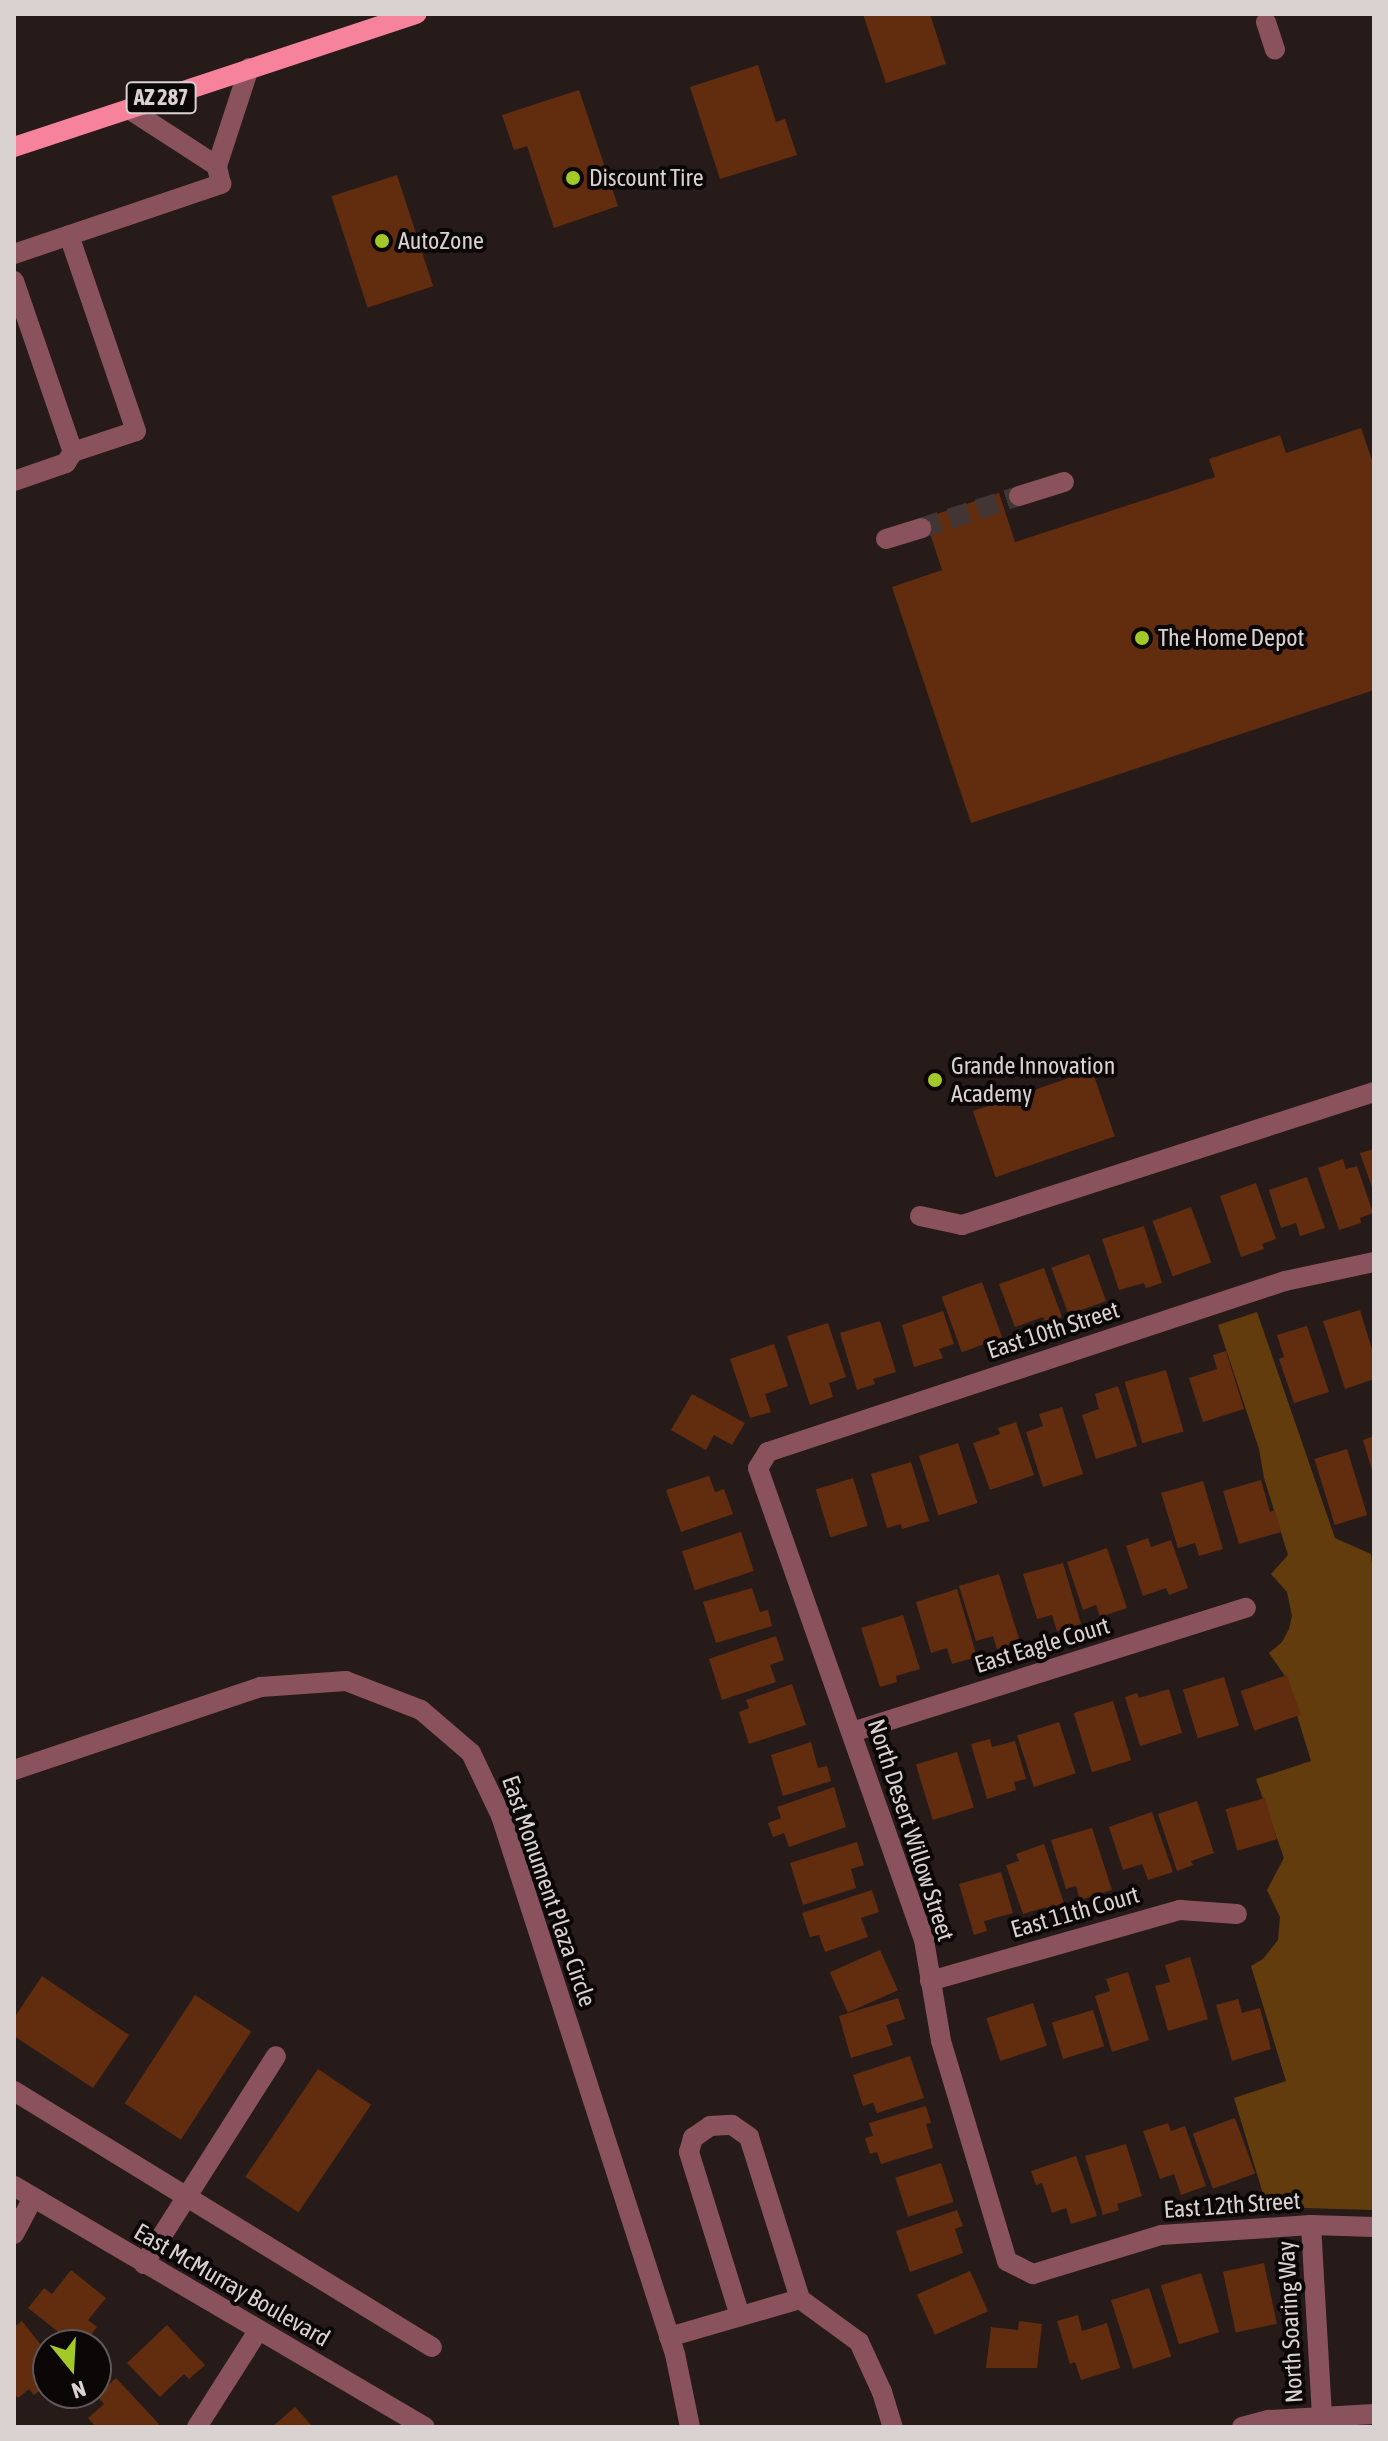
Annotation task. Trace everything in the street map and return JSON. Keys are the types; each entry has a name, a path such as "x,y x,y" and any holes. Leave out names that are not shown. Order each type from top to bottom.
{"main road":[{"name":"AZ 287","path":"14,147 417,14"}],"street":[{"path":"1266,22 1275,50"},
{"path":"14,254 221,184 217,166 249,68"},
{"path":"129,109 217,166"},
{"path":"16,474 66,463 73,452 136,431 69,235"},
{"path":"14,281 73,452"},
{"path":"1019,496 1064,482"},
{"path":"886,539 921,528"},
{"path":"920,1216 962,1225 1374,1092"},
{"name":"East 10th Street","path":"758,1468 768,1452 1285,1281 1374,1262"},
{"name":"North Desert Willow Street","path":"758,1468 806,1612 852,1732 924,1940 941,2041 1007,2261"},
{"name":"East Eagle Court","path":"852,1732 1246,1608"},
{"name":"East Monument Plaza Circle","path":"14,1770 261,1687 346,1681 421,1710 471,1753 501,1816 669,2337 690,2427"},
{"name":"East 11th Court","path":"930,1981 1180,1910 1237,1914"},
{"path":"144,2264 276,2056"},
{"path":"14,2091 432,2347"},
{"path":"740,2316 689,2152 693,2138 710,2126 732,2125 749,2137 800,2299 859,2342 882,2392 893,2427"},
{"name":"East McMurray Boulevard","path":"14,2186 425,2427"},
{"path":"14,2234 33,2198"},
{"name":"East 12th Street","path":"1007,2261 1033,2274 1161,2235 1311,2225 1374,2227"},
{"name":"North Soaring Way","path":"1311,2225 1322,2417"},
{"path":"669,2337 800,2299"},
{"path":"197,2427 258,2331"},
{"path":"1242,2427 1269,2420 1374,2414"}],"shaded area":[{"path":"1257,1312 1335,1538 1371,1554 1374,1583 1374,2210 1267,2207 1234,2098 1286,2081 1251,1966 1263,1959 1278,1940 1280,1917 1267,1890 1284,1858 1256,1779 1311,1761 1285,1676 1269,1653 1282,1642 1292,1616 1287,1592 1271,1574 1288,1555 1264,1478 1259,1449 1218,1325"}],"building":[{"path":"863,14 930,14 946,64 886,83"},
{"path":"758,65 776,122 785,119 797,155 720,179 690,87"},
{"name":"Discount Tire","path":"579,90 618,206 554,228 527,146 514,150 502,115"},
{"name":"AutoZone","path":"397,175 433,286 368,308 331,196"},
{"name":"The Home Depot","path":"1361,428 1374,466 1374,690 971,823 892,587 942,570 925,518 999,493 1015,542 1215,477 1209,459 1280,435 1286,453"},
{"path":"1092,1070 1115,1136 996,1177 973,1111"},
{"path":"1374,1149 1374,1193 1360,1153"},
{"path":"1343,1159 1346,1169 1357,1166 1373,1213 1360,1218 1361,1223 1339,1230 1318,1168"},
{"path":"1307,1177 1325,1228 1300,1236 1296,1223 1281,1228 1269,1190"},
{"path":"1256,1183 1276,1239 1262,1244 1264,1249 1241,1257 1220,1196"},
{"path":"1191,1207 1211,1262 1173,1276 1152,1221"},
{"path":"1144,1226 1162,1283 1146,1288 1144,1283 1119,1290 1102,1239"},
{"path":"1089,1254 1106,1301 1069,1315 1051,1268"},
{"path":"1044,1268 1062,1317 1046,1323 1043,1317 1015,1327 999,1284"},
{"path":"982,1282 1002,1337 962,1352 942,1297"},
{"path":"1360,1310 1374,1356 1374,1379 1345,1389 1323,1321"},
{"path":"943,1311 954,1344 939,1349 943,1358 914,1367 902,1325"},
{"path":"880,1321 896,1372 873,1379 875,1384 857,1390 840,1333"},
{"path":"828,1323 846,1377 829,1383 833,1397 810,1405 787,1336"},
{"path":"1307,1326 1329,1392 1294,1403 1279,1359 1284,1357 1277,1335"},
{"path":"774,1344 788,1386 765,1394 771,1412 750,1418 730,1359"},
{"path":"1226,1351 1244,1409 1203,1422 1189,1378 1217,1369 1213,1355"},
{"path":"1166,1370 1184,1432 1142,1443 1125,1382"},
{"path":"1118,1386 1137,1446 1096,1459 1082,1415 1099,1409 1095,1394"},
{"path":"692,1394 745,1423 732,1445 714,1435 706,1450 671,1430"},
{"path":"1062,1407 1083,1474 1043,1487 1026,1432 1043,1426 1039,1414"},
{"path":"1016,1422 1034,1475 990,1490 973,1443 1000,1434 998,1428"},
{"path":"1374,1436 1374,1474 1373,1474 1363,1440"},
{"path":"958,1443 977,1503 938,1516 919,1456"},
{"path":"1347,1449 1367,1515 1335,1525 1314,1459"},
{"path":"911,1462 929,1521 902,1529 901,1524 887,1528 871,1474"},
{"path":"709,1476 715,1492 724,1489 733,1514 681,1532 666,1490"},
{"path":"853,1478 868,1526 830,1537 816,1489"},
{"path":"1261,1480 1270,1512 1275,1510 1281,1532 1239,1544 1223,1491"},
{"path":"1203,1481 1223,1549 1199,1556 1195,1543 1178,1548 1161,1493"},
{"path":"741,1532 754,1571 695,1590 682,1551"},
{"path":"1148,1538 1151,1547 1171,1540 1188,1588 1169,1595 1166,1588 1143,1596 1126,1546"},
{"path":"1107,1548 1127,1608 1100,1617 1096,1605 1083,1610 1067,1562"},
{"path":"1063,1563 1081,1624 1057,1631 1052,1615 1037,1619 1023,1574"},
{"path":"999,1574 1020,1642 997,1649 993,1636 976,1641 959,1586"},
{"path":"752,1588 760,1612 768,1610 772,1626 716,1643 703,1602"},
{"path":"957,1589 977,1657 952,1664 947,1648 931,1653 916,1602"},
{"path":"903,1615 920,1669 896,1676 897,1682 880,1687 861,1628"},
{"path":"776,1636 784,1660 770,1665 776,1682 722,1700 709,1659"},
{"path":"1287,1675 1301,1715 1254,1731 1241,1691"},
{"path":"1224,1677 1239,1726 1198,1738 1183,1690"},
{"path":"792,1684 806,1725 749,1744 739,1712 749,1708 746,1700"},
{"path":"1169,1689 1182,1733 1140,1746 1125,1697 1137,1693 1139,1698"},
{"path":"1113,1701 1131,1760 1092,1772 1074,1713"},
{"path":"1059,1722 1076,1773 1034,1787 1017,1736"},
{"path":"990,1739 992,1747 1015,1741 1026,1779 1014,1782 1016,1790 987,1799 971,1744"},
{"path":"811,1742 818,1768 827,1766 831,1781 783,1796 771,1755"},
{"path":"957,1752 974,1807 933,1820 916,1765"},
{"path":"834,1787 846,1827 789,1847 784,1833 773,1837 768,1823 781,1818 777,1807"},
{"path":"1265,1798 1277,1839 1237,1851 1226,1809"},
{"path":"1197,1801 1214,1853 1191,1861 1193,1865 1177,1871 1158,1814"},
{"path":"1152,1812 1173,1872 1148,1880 1142,1864 1123,1870 1109,1827"},
{"path":"1092,1828 1112,1890 1080,1900 1076,1886 1066,1889 1051,1840"},
{"path":"857,1842 864,1865 851,1869 856,1888 803,1905 790,1863"},
{"path":"1044,1844 1065,1906 1047,1912 1046,1907 1023,1914 1006,1865 1019,1861 1016,1854"},
{"path":"1001,1872 1013,1913 984,1921 987,1931 974,1935 959,1884"},
{"path":"872,1890 879,1912 861,1918 868,1937 825,1952 819,1935 810,1937 802,1913"},
{"path":"880,1950 898,1990 848,2013 830,1972"},
{"path":"1190,1957 1208,2019 1168,2031 1155,1986 1170,1982 1165,1965"},
{"path":"1128,1972 1149,2040 1112,2052 1095,1996 1110,1991 1106,1979"},
{"path":"42,1976 129,2035 93,2088 14,2036 14,2018"},
{"path":"195,1995 251,2031 181,2140 125,2103"},
{"path":"898,1998 905,2019 886,2025 893,2045 851,2058 839,2016"},
{"path":"1238,1999 1242,2013 1260,2008 1271,2049 1232,2061 1216,2005"},
{"path":"1033,2003 1047,2046 1000,2061 986,2018"},
{"path":"1093,2010 1104,2046 1063,2059 1052,2023"},
{"path":"910,2056 924,2098 877,2113 873,2103 863,2106 853,2075"},
{"path":"318,2069 371,2105 298,2213 245,2177"},
{"path":"926,2106 931,2123 926,2124 933,2148 881,2164 877,2152 870,2154 865,2138 873,2136 869,2123"},
{"path":"1235,2118 1255,2173 1213,2189 1193,2133"},
{"path":"1168,2123 1171,2131 1185,2126 1206,2186 1181,2195 1174,2174 1160,2179 1143,2131"},
{"path":"1126,2144 1142,2196 1117,2204 1119,2210 1103,2215 1085,2156"},
{"path":"1076,2156 1097,2216 1071,2224 1066,2208 1052,2213 1042,2183 1036,2185 1031,2171"},
{"path":"941,2163 954,2202 908,2217 895,2178"},
{"path":"957,2210 963,2226 955,2229 963,2253 910,2272 896,2231"},
{"path":"1264,2263 1277,2324 1236,2332 1223,2272"},
{"path":"71,2270 106,2298 88,2320 97,2327 55,2329 28,2308 44,2288 52,2294"},
{"path":"970,2271 988,2311 935,2335 917,2295"},
{"path":"1201,2273 1219,2332 1179,2345 1161,2285"},
{"path":"1149,2288 1171,2356 1133,2369 1111,2300"},
{"path":"1078,2315 1082,2331 1107,2323 1120,2368 1081,2380 1075,2362 1070,2364 1057,2321"},
{"path":"22,2321 32,2334 32,2393 29,2389 18,2398 14,2393 14,2327"},
{"path":"1019,2321 1042,2324 1037,2368 986,2368 991,2327 1018,2330"},
{"path":"167,2325 205,2365 189,2379 184,2374 160,2397 127,2363"},
{"path":"116,2378 159,2424 156,2427 96,2427 88,2418 98,2409 112,2409 112,2382"},
{"path":"295,2407 313,2427 272,2427"}],"tunnel":[{"path":"921,528 1019,496"}],"place":[{"name":"Discount Tire","path":"573,178"},
{"name":"AutoZone","path":"382,241"},
{"name":"The Home Depot","path":"1142,638"},
{"name":"Grande Innovation Academy","path":"935,1080"}]}
